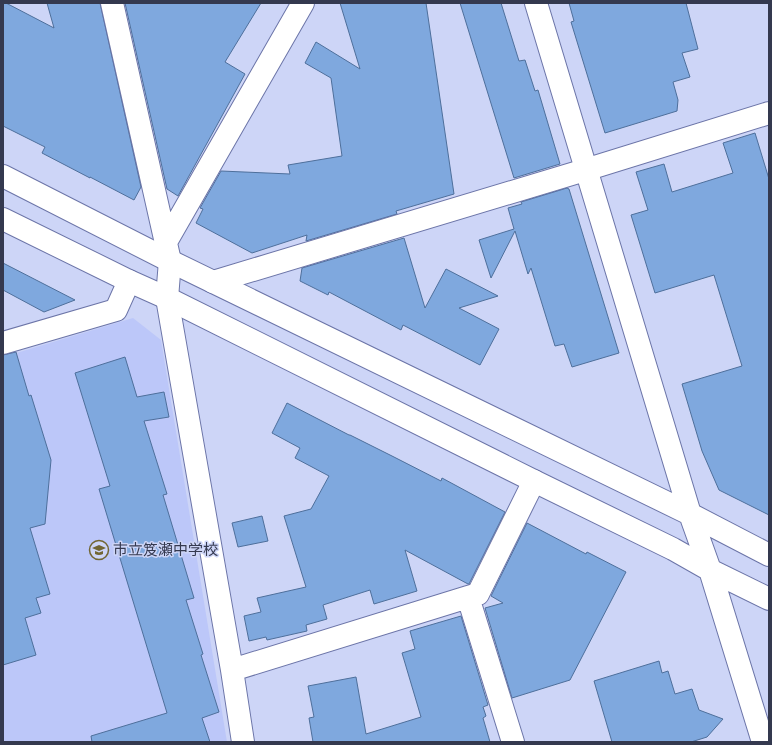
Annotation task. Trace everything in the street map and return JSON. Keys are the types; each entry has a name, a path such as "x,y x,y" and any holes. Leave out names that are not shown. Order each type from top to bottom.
{"street":[{"path":"112,3 168,251 167,298 232,670 243,742"},
{"path":"168,251 303,3"},
{"path":"536,3 690,514 710,570 763,742"},
{"path":"213,282 586,170 769,113"},
{"path":"3,176 168,251 213,282 690,514 769,554"},
{"path":"3,219 167,298 534,481 673,548 710,570 769,599"},
{"path":"3,343 116,310 129,281"},
{"path":"232,670 478,594 534,481"},
{"path":"468,597 513,742"}],"shaded area":[{"name":"市立笈瀬中学校","path":"133,318 161,340 227,742 3,742 3,357"}],"building":[{"path":"3,3 6,3 54,28 47,3 100,3 141,187 134,200 42,153 45,147 3,126"},
{"path":"125,3 261,3 225,62 245,74 178,196 167,189"},
{"path":"340,3 426,3 454,194 396,211 397,214 306,241 307,235 252,253 196,223 203,209 200,208 221,171 290,174 288,165 342,156 331,78 305,63 316,42 360,69"},
{"path":"460,3 501,3 519,61 525,60 535,91 538,90 560,164 514,178"},
{"path":"569,3 686,3 698,49 682,53 690,77 673,82 678,100 677,111 605,133 571,22 574,21"},
{"path":"755,133 769,179 769,515 719,490 702,451 682,384 742,366 714,275 655,293 631,215 648,210 636,172 664,164 672,192 733,173 723,143"},
{"path":"567,188 569,189 619,353 572,367 564,344 555,346 531,268 528,274 515,231 491,278 479,240 514,229 508,208 522,204 521,202"},
{"path":"404,238 425,308 446,269 498,296 459,308 499,329 480,365 403,325 401,330 329,292 328,295 300,281 302,268"},
{"path":"3,263 75,300 44,312 3,290"},
{"path":"16,352 51,460 45,524 30,528 50,594 36,598 41,613 25,618 36,655 3,665 3,355"},
{"path":"125,357 137,397 164,392 169,417 144,421 167,494 163,495 194,598 186,600 219,712 202,718 210,742 92,742 91,736 167,713 99,489 110,486 75,373"},
{"path":"287,403 441,481 442,478 505,512 469,584 405,550 417,591 374,604 370,590 323,605 327,619 306,625 307,631 267,640 266,637 249,641 244,616 261,612 257,598 306,587 284,516 311,509 329,476 295,458 300,448 272,433"},
{"path":"262,516 268,541 238,547 232,523"},
{"path":"527,523 586,554 587,552 626,572 570,680 512,698 485,608 503,603 491,596"},
{"path":"461,616 488,705 483,707 486,716 483,718 490,742 313,742 309,718 314,717 308,686 356,677 366,734 421,717 402,653 415,649 410,631"},
{"path":"659,661 662,673 668,671 675,694 692,689 699,710 723,719 707,737 691,742 612,742 594,681"}],"place":[{"name":"市立笈瀬中学校","path":"99,550"}]}
